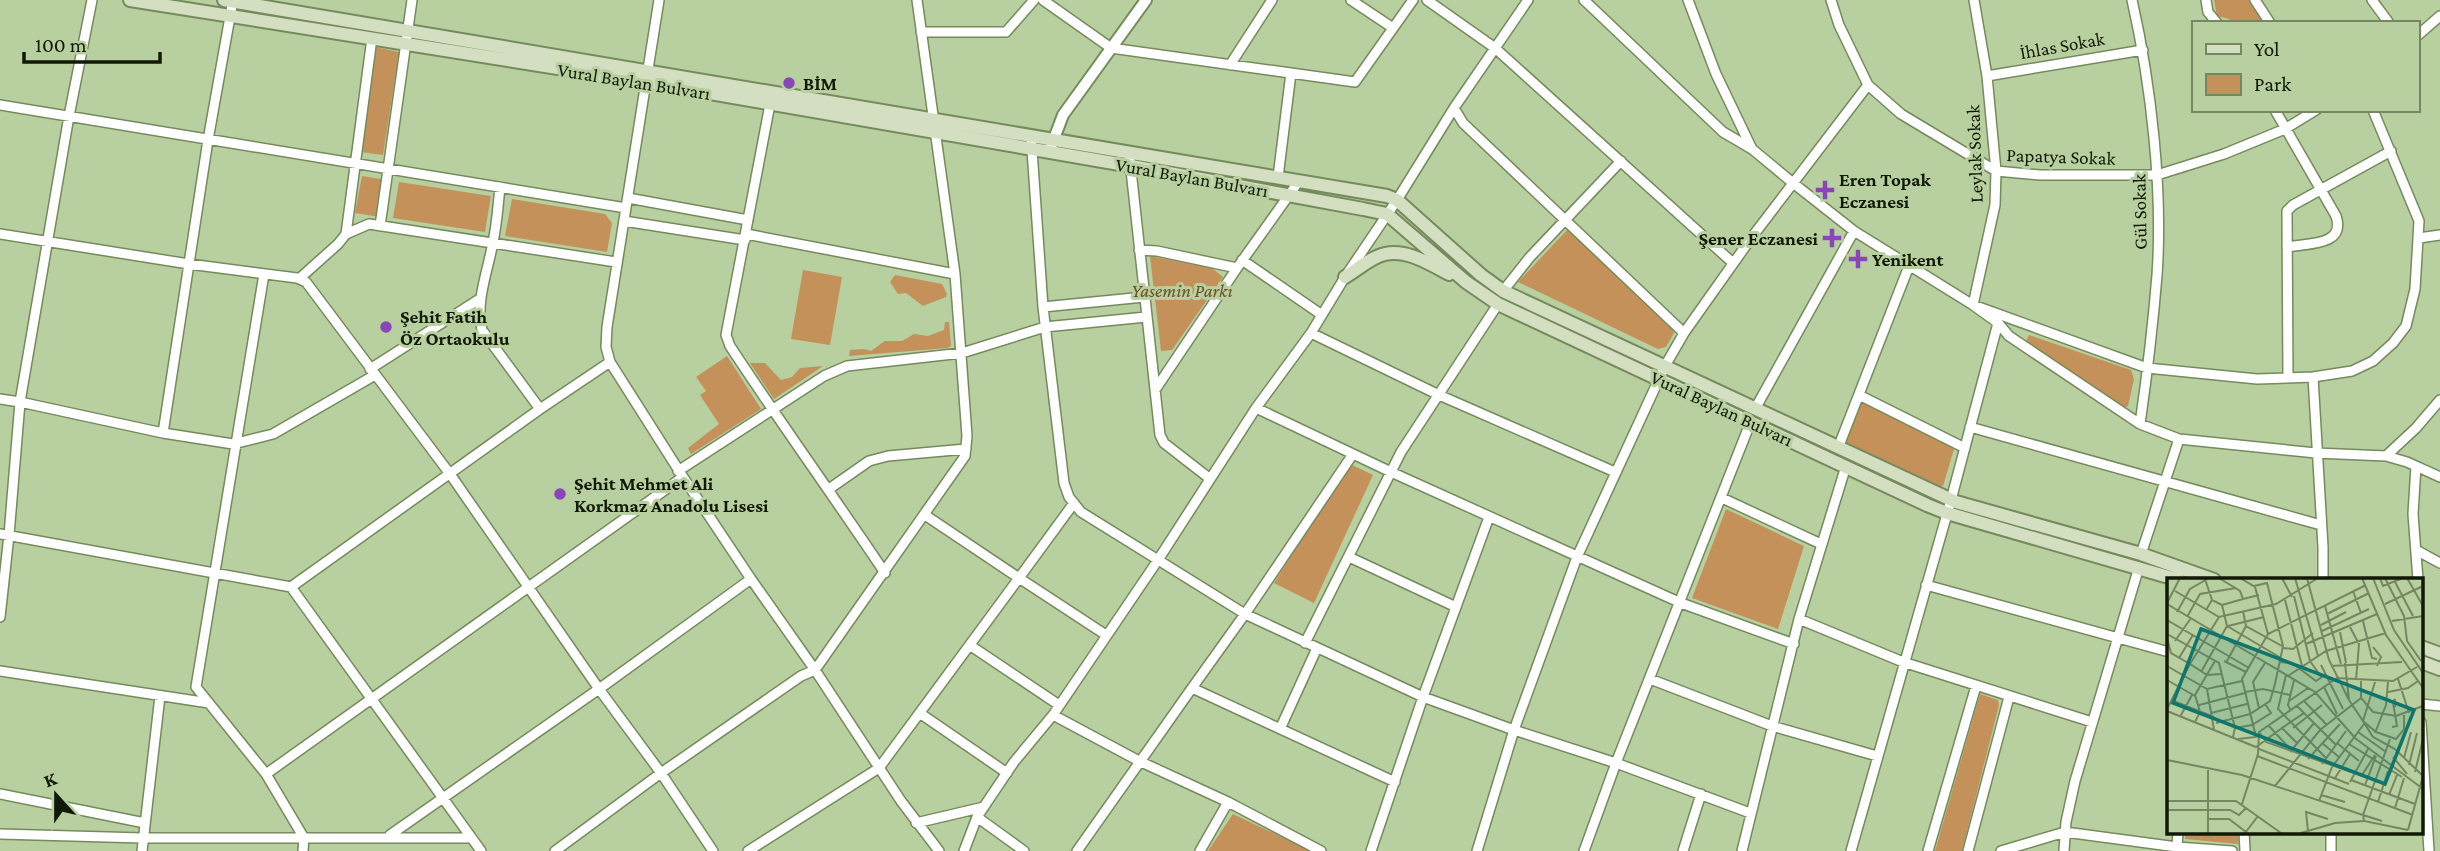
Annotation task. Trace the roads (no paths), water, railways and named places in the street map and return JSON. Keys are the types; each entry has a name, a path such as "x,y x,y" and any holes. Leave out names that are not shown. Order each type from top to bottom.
{"main road":[{"name":"Vural Baylan Bulvarı","path":"130,0 372,38 407,38"},
{"name":"Vural Baylan Bulvarı","path":"230,0 407,38 936,126 1031,136 1051,146 1130,159 1278,177 1387,196 1397,200 1481,275 1503,291 1753,415 1846,466 1949,506 2207,578"},
{"name":"Vural Baylan Bulvarı","path":"936,126 1032,150 1051,146"},
{"name":"Vural Baylan Bulvarı","path":"1130,159 1288,195 1387,214 1466,282 1498,304 1662,372"},
{"path":"1345,277 1384,254 1399,254 1415,257 1466,282"},
{"name":"Vural Baylan Bulvarı","path":"1753,415 1838,448 1949,506"},
{"name":"Vural Baylan Bulvarı","path":"2140,560 2175,578"},
{"path":"2422,647 2440,654"},
{"path":"2422,662 2440,669"}],"street":[{"path":"0,617 5,534 20,402 69,116 92,0"},
{"path":"163,433 208,139 230,16 230,0"},
{"path":"380,226 412,0"},
{"path":"659,0 607,327 606,347 610,362 680,474 916,823 939,851"},
{"path":"555,851 661,773 802,676 815,670 965,456 967,436 955,274 917,0"},
{"path":"921,32 1006,33 1034,0"},
{"path":"1042,0 1111,48 1355,82 1413,0"},
{"path":"1051,146 1063,115 1146,0"},
{"path":"1230,65 1272,0"},
{"path":"1351,0 1393,28"},
{"path":"1427,0 1495,48 1733,263"},
{"path":"964,851 977,817 1007,773 1053,715 1158,560 1209,478 1311,333 1454,108 1528,0"},
{"path":"1584,0 1723,132 1752,149 1854,231 1973,305 1998,323 2009,336 2140,424 2179,439 2316,453 2386,456 2440,477"},
{"path":"1688,0 1716,74 1752,149"},
{"name":"Papatya Sokak","path":"1831,0 1839,25 1868,85 1901,114 1996,171 2040,175 2157,175 2224,154 2285,129 2313,112"},
{"name":"Leylak Sokak","path":"1973,305 1995,205 1996,171 1987,76 1974,0"},
{"name":"Gül Sokak","path":"2132,0 2143,50 2157,175 2157,273 2140,424"},
{"path":"2206,0 2208,12 2215,21"},
{"path":"2255,0 2269,21"},
{"path":"2372,0 2388,21"},
{"path":"2419,34 2440,16"},
{"path":"346,234 372,38"},
{"name":"İhlas Sokak","path":"1987,76 2143,50"},
{"path":"1278,177 1291,73"},
{"path":"1477,851 1514,730 1577,557 1662,372 1684,333 1733,263 1868,85"},
{"path":"771,98 726,335 730,346 772,409 885,573"},
{"path":"0,105 500,187 748,220"},
{"path":"1454,108 1463,123 1684,333"},
{"path":"2276,112 2339,225 2333,238 2287,247"},
{"path":"1973,305 2147,368 2257,380 2313,377 2353,371 2373,361 2393,343 2406,326 2415,289 2419,221 2374,112"},
{"path":"1031,136 1043,307 1064,483 1081,512 1245,614 1423,697 1616,763 1750,813"},
{"path":"2288,378 2287,211 2293,205 2391,151"},
{"path":"1130,159 1160,435 1164,443 1209,478"},
{"path":"1503,291 1530,257 1621,161"},
{"path":"1155,390 1239,264 1299,181"},
{"path":"500,187 479,318 482,330 540,409"},
{"path":"624,221 745,237 955,274"},
{"path":"300,278 346,234 369,224 616,262"},
{"path":"1584,851 1753,415 1854,231"},
{"path":"0,234 189,264 300,278 306,282 450,474 713,851"},
{"path":"2419,238 2440,235"},
{"path":"1139,250 1239,264 1322,315"},
{"path":"1838,448 1909,266"},
{"path":"264,274 196,687 266,774 304,838 303,851"},
{"path":"1043,307 1144,297"},
{"path":"0,399 163,433 236,443 273,434 373,372 481,298"},
{"path":"1305,643 1401,452 1498,304"},
{"path":"266,774 529,588 680,474 824,376 847,366 962,354 1045,327 1146,317"},
{"path":"1851,851 1998,323"},
{"path":"1311,333 1439,395 1615,472"},
{"path":"291,587 610,362"},
{"path":"2313,377 2323,578"},
{"path":"1859,395 1965,448"},
{"path":"2386,456 2416,428 2440,400"},
{"path":"1256,408 1681,603 1794,644"},
{"path":"1970,427 2321,525"},
{"path":"2064,851 2075,780 2163,481 2179,439"},
{"path":"829,489 869,461 888,456 966,449"},
{"path":"1077,851 1245,614 1353,454"},
{"path":"1742,851 1799,619 1846,466"},
{"path":"2416,466 2413,514 2418,578"},
{"path":"1722,498 1821,544"},
{"path":"748,851 879,768 1074,503"},
{"path":"925,515 1106,635"},
{"path":"1371,851 1423,697 1489,517"},
{"path":"5,534 291,587 481,851"},
{"path":"2416,550 2440,564"},
{"path":"1349,557 1456,607"},
{"path":"389,836 751,579"},
{"path":"1926,584 2167,651"},
{"path":"1799,619 1903,662 2092,722"},
{"path":"971,646 1059,705"},
{"path":"1280,729 1317,648"},
{"path":"0,671 209,703"},
{"path":"1650,679 1772,726 1877,756"},
{"path":"1928,851 1976,686"},
{"path":"1192,688 1395,782"},
{"path":"142,851 160,695"},
{"path":"1968,851 2009,697"},
{"path":"2422,704 2440,706"},
{"path":"921,714 1007,773"},
{"path":"1053,715 1139,761 1227,802 1321,851"},
{"path":"2422,738 2429,851"},
{"path":"0,794 145,823"},
{"path":"1683,851 1701,794"},
{"path":"1200,851 1227,802"},
{"path":"916,823 985,807"},
{"path":"977,817 1024,851"},
{"path":"2001,851 2065,832 2177,847 2232,851"},
{"path":"0,834 143,838 471,838"},
{"path":"2177,847 2178,834"}],"place":[{"name":"BİM","path":"789,83"},
{"name":"Eren Topak Eczanesi","path":"1825,190"},
{"name":"Şener Eczanesi","path":"1832,238"},
{"name":"Yenikent","path":"1858,259"},
{"name":"Şehit Fatih Öz Ortaokulu","path":"386,327"},
{"name":"Şehit Mehmet Ali Korkmaz Anadolu Lisesi","path":"560,494"}],"park label":[{"name":"Yasemin Parkı","path":"1182,290"}]}
